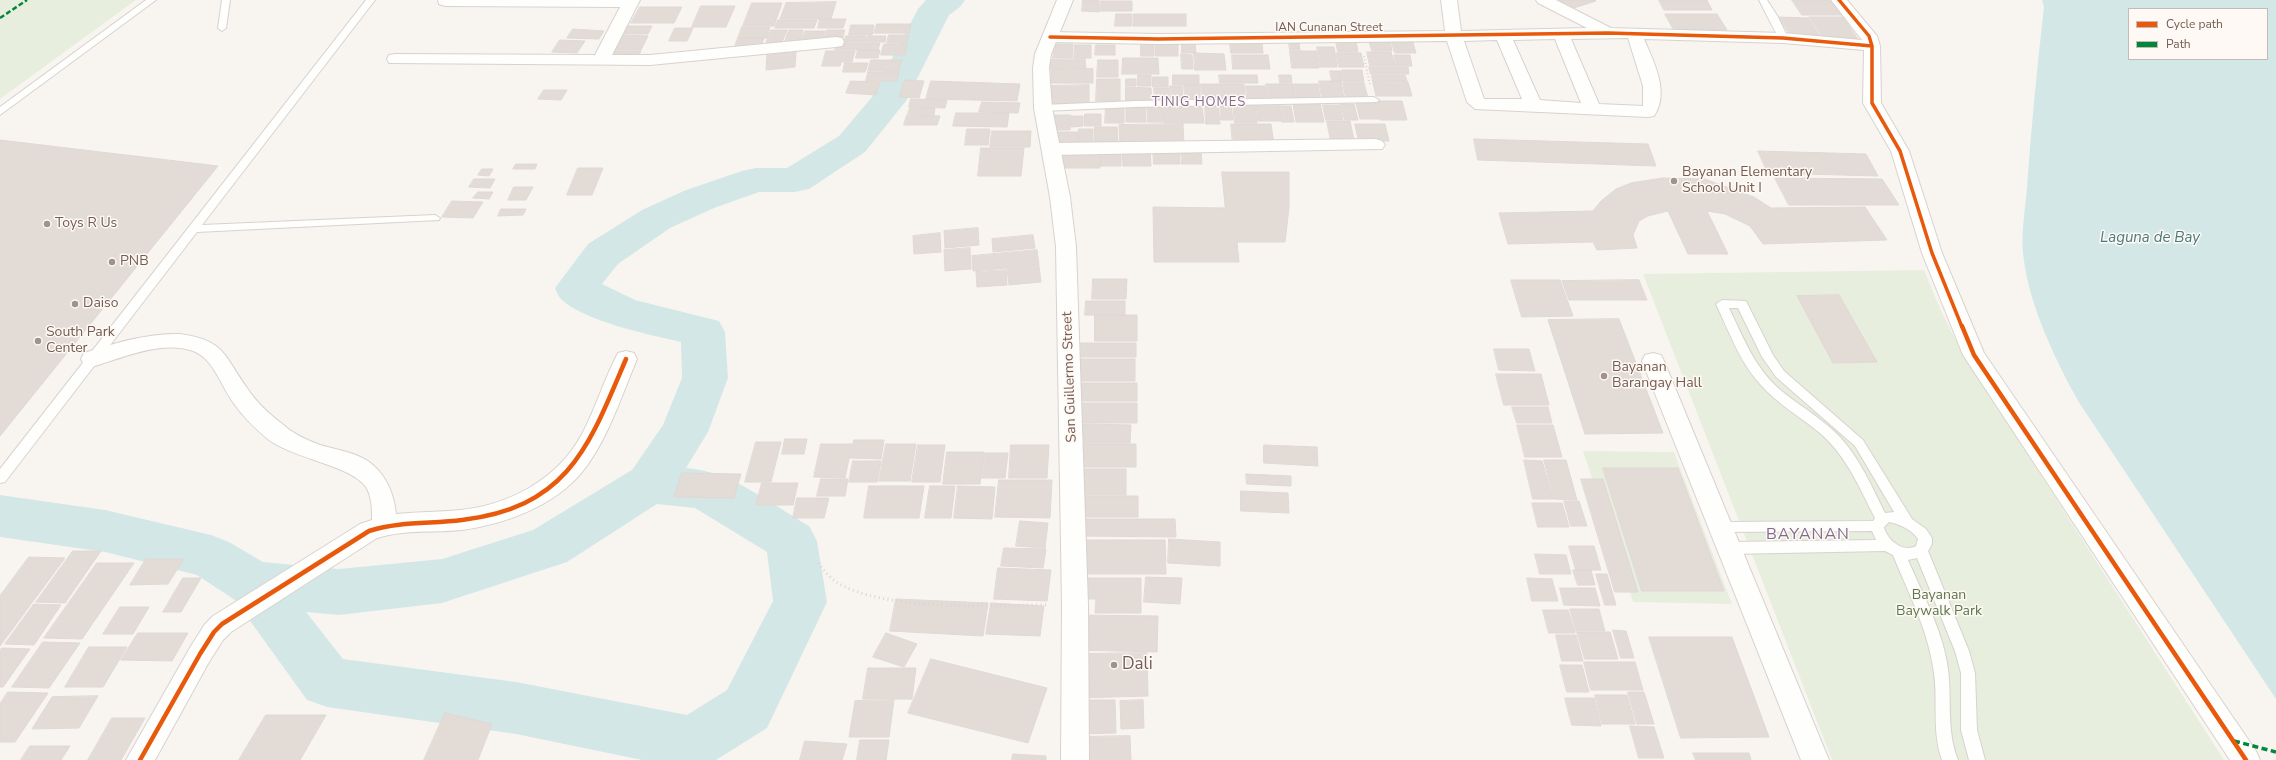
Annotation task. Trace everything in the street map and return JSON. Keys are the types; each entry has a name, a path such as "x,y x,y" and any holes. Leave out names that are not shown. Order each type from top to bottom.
{"street":[{"name":"San Guillermo Street","path":"1065,0 1043,54 1041,68 1043,108 1066,247 1075,605 1075,760"},
{"path":"1449,0 1448,2 1454,36 1476,102 1481,105 1534,105 1648,112 1652,109 1654,101 1648,72 1634,34"},
{"path":"1544,0 1608,33"},
{"path":"1840,0 1869,36 1872,46 1872,103 1876,113 1900,151 1932,253 1974,355 2246,760"},
{"path":"445,1 632,1 600,61"},
{"name":"IAN Cunanan Street","path":"1050,37 1166,39 1608,33 1783,38 1872,46"},
{"path":"1561,34 1592,109"},
{"path":"1503,35 1534,105"},
{"path":"395,59 650,60 836,42"},
{"path":"1051,149 1376,145"},
{"path":"92,359 129,347 170,342 193,343 212,350 244,401 279,435 303,447 354,466 374,477 382,492 386,509 385,524"},
{"path":"140,760 204,648 222,624 369,531 385,524 449,522 481,518 534,496 560,480 575,465 589,440 626,359"},
{"path":"1653,361 1814,760"}],"lane":[{"path":"0,112 152,0"},
{"path":"222,28 226,0"},
{"path":"0,478 371,0"},
{"path":"1763,0 1774,17 1783,38"},
{"path":"1043,108 1135,104 1374,100"},
{"path":"193,229 435,218"},
{"path":"1724,537 1892,548 1911,554 1920,550 1924,546 1924,539 1921,532 1906,520 1859,442 1780,374 1768,357 1742,304 1722,304 1748,360 1773,390 1815,423 1841,446 1880,522 1880,538 1892,548 1936,648 1941,669 1942,725 1950,760"},
{"path":"1724,537 1880,522 1889,517 1906,520"},
{"path":"1920,550 1962,651 1968,673 1969,730 1977,760"}],"path":[{"path":"1364,56 1374,100"},
{"path":"818,563 836,582 880,598 928,602 1075,605"}],"green space":[{"path":"0,0 136,0 0,99"},
{"name":"Bayanan Baywalk Park","path":"1924,270 1941,311 1963,354 2224,760 1832,760 1643,274"},
{"path":"1583,451 1674,452 1732,604 1633,602"}],"water":[{"name":"Laguna de Bay","path":"2042,0 2276,0 2276,699 2080,404 2062,371 2038,316 2027,279 2023,252 2024,215 2034,98 2044,7"}],"building":[{"path":"1083,0 1099,0 1099,12 1082,11"},
{"path":"1557,0 1595,0 1596,1 1571,9"},
{"path":"1659,0 1707,0 1712,10 1664,10"},
{"path":"1792,0 1832,0 1842,15 1802,15"},
{"path":"1101,1 1132,1 1132,11 1100,11"},
{"path":"836,2 831,19 780,19 786,3"},
{"path":"752,3 782,3 774,26 743,26"},
{"path":"701,6 735,6 726,27 692,27"},
{"path":"640,7 682,7 674,23 631,23"},
{"path":"1116,14 1132,14 1131,26 1115,26"},
{"path":"1134,14 1186,14 1186,26 1133,26"},
{"path":"1665,14 1717,14 1727,30 1674,30"},
{"path":"1779,17 1808,18 1820,36 1791,36"},
{"path":"1809,17 1843,17 1858,39 1824,39"},
{"path":"820,19 846,19 843,28 818,28"},
{"path":"778,20 817,20 814,28 775,28"},
{"path":"877,24 911,24 909,33 874,33"},
{"path":"851,25 874,25 872,35 849,35"},
{"path":"624,26 652,26 648,34 620,34"},
{"path":"742,27 770,27 767,38 738,38"},
{"path":"675,28 693,28 687,41 669,41"},
{"path":"573,29 604,31 599,39 567,38"},
{"path":"771,30 787,30 781,45 765,46"},
{"path":"789,30 803,30 799,44 784,44"},
{"path":"827,30 845,30 842,40 823,40"},
{"path":"805,31 825,31 821,41 801,41"},
{"path":"620,35 648,36 641,50 613,50"},
{"path":"889,35 909,35 907,43 887,43"},
{"path":"846,36 866,36 865,42 844,42"},
{"path":"868,36 886,36 885,42 866,42"},
{"path":"738,38 764,38 760,49 734,49"},
{"path":"1391,39 1412,39 1416,53 1395,53"},
{"path":"560,40 585,41 577,53 552,52"},
{"path":"1369,40 1390,40 1392,51 1372,51"},
{"path":"1336,41 1356,41 1358,52 1338,52"},
{"path":"837,43 856,43 854,50 835,50"},
{"path":"857,43 880,43 878,50 855,50"},
{"path":"1182,43 1195,43 1196,53 1182,53"},
{"path":"1230,43 1262,43 1263,53 1231,53"},
{"path":"1289,43 1299,43 1300,50 1290,50"},
{"path":"884,44 907,44 905,55 881,55"},
{"path":"1055,44 1073,44 1072,58 1053,58"},
{"path":"1141,44 1154,45 1154,56 1141,56"},
{"path":"1156,44 1178,44 1178,56 1156,56"},
{"path":"1075,45 1091,45 1091,58 1074,58"},
{"path":"1096,45 1115,45 1115,55 1095,55"},
{"path":"1317,47 1334,47 1337,67 1320,67"},
{"path":"858,50 880,50 878,58 856,58"},
{"path":"612,51 626,51 621,59 608,59"},
{"path":"627,51 641,51 636,60 623,60"},
{"path":"826,51 844,51 840,66 822,66"},
{"path":"845,51 855,51 852,62 842,62"},
{"path":"1290,51 1316,51 1319,68 1292,68"},
{"path":"796,52 795,67 766,70 767,54"},
{"path":"1367,52 1391,52 1395,66 1370,66"},
{"path":"1194,53 1224,54 1226,70 1195,70"},
{"path":"1336,53 1361,53 1364,67 1339,67"},
{"path":"1181,54 1192,55 1193,69 1182,69"},
{"path":"1232,55 1268,55 1270,69 1233,69"},
{"path":"1394,55 1410,55 1412,66 1396,66"},
{"path":"1123,58 1158,58 1159,74 1122,74"},
{"path":"1085,59 1086,69 1047,69 1048,60"},
{"path":"871,60 902,60 899,71 868,71"},
{"path":"1098,60 1118,60 1118,77 1097,77"},
{"path":"845,63 868,63 865,72 843,72"},
{"path":"1369,67 1408,67 1409,74 1371,74"},
{"path":"1093,69 1093,83 1051,83 1051,70"},
{"path":"1342,70 1362,70 1364,82 1344,82"},
{"path":"1330,71 1341,71 1343,81 1332,81"},
{"path":"868,72 899,72 897,81 866,81"},
{"path":"1138,75 1151,75 1151,86 1138,86"},
{"path":"1173,75 1199,75 1199,85 1173,85"},
{"path":"1219,75 1257,75 1258,83 1220,83"},
{"path":"1279,75 1291,75 1292,83 1280,83"},
{"path":"1372,75 1405,75 1407,81 1373,82"},
{"path":"1153,77 1168,77 1168,87 1153,87"},
{"path":"1097,79 1120,79 1120,101 1096,101"},
{"path":"1126,79 1136,79 1136,86 1126,86"},
{"path":"905,80 924,81 919,98 899,97"},
{"path":"851,81 880,82 876,95 846,93"},
{"path":"931,81 1020,84 1017,101 926,99"},
{"path":"1319,81 1341,81 1344,98 1322,98"},
{"path":"1408,82 1412,96 1376,96 1373,83"},
{"path":"1343,83 1364,83 1368,98 1346,98"},
{"path":"1201,84 1244,84 1245,99 1202,99"},
{"path":"1266,84 1293,84 1295,99 1268,99"},
{"path":"1294,84 1318,84 1320,98 1296,98"},
{"path":"1089,85 1089,103 1048,104 1049,86"},
{"path":"1184,85 1200,85 1200,100 1185,100"},
{"path":"1170,86 1182,86 1183,101 1171,101"},
{"path":"1246,86 1265,86 1267,100 1247,100"},
{"path":"1126,87 1151,88 1152,103 1126,103"},
{"path":"1154,88 1169,88 1169,102 1155,102"},
{"path":"544,90 567,90 561,100 538,99"},
{"path":"911,99 947,100 945,108 909,107"},
{"path":"1377,101 1402,101 1407,120 1381,120"},
{"path":"982,102 1020,103 1018,113 979,112"},
{"path":"1376,102 1380,119 1360,119 1356,103"},
{"path":"1320,103 1324,122 1296,122 1293,104"},
{"path":"1341,104 1354,104 1358,120 1345,120"},
{"path":"1147,105 1162,105 1163,122 1148,122"},
{"path":"1233,105 1255,105 1257,123 1235,123"},
{"path":"1279,105 1281,121 1258,121 1256,106"},
{"path":"1323,105 1340,105 1343,120 1326,120"},
{"path":"1106,106 1124,106 1124,123 1105,123"},
{"path":"1202,106 1204,123 1164,123 1163,107"},
{"path":"1205,106 1218,106 1220,124 1206,124"},
{"path":"1220,106 1231,106 1233,120 1221,120"},
{"path":"1280,106 1291,106 1294,122 1282,122"},
{"path":"1145,107 1146,122 1126,122 1126,108"},
{"path":"910,108 935,108 934,115 908,114"},
{"path":"956,113 1009,113 1007,127 953,126"},
{"path":"1085,114 1101,114 1101,126 1085,126"},
{"path":"907,115 940,116 937,125 904,125"},
{"path":"1051,115 1071,115 1070,130 1051,130"},
{"path":"1072,116 1083,116 1083,126 1072,127"},
{"path":"1327,121 1350,121 1354,140 1331,141"},
{"path":"1183,124 1184,145 1120,145 1119,125"},
{"path":"1231,124 1271,124 1274,144 1233,144"},
{"path":"1355,124 1385,124 1389,141 1359,141"},
{"path":"1095,127 1117,127 1118,145 1095,146"},
{"path":"967,129 990,129 988,145 965,145"},
{"path":"1079,129 1093,129 1093,144 1079,145"},
{"path":"992,131 1031,131 1030,147 990,147"},
{"path":"1055,132 1078,132 1078,145 1054,145"},
{"path":"1474,139 1648,144 1656,166 1478,160"},
{"name":"South Park Center","path":"0,140 218,166 0,436"},
{"path":"981,148 1024,148 1021,176 978,176"},
{"path":"1150,149 1151,166 1123,166 1122,150"},
{"path":"1100,150 1100,168 1063,168 1064,151"},
{"path":"1101,150 1121,150 1121,166 1101,166"},
{"path":"1153,150 1179,150 1180,164 1154,164"},
{"path":"1181,151 1201,151 1202,164 1182,164"},
{"path":"1758,151 1866,154 1878,176 1768,173"},
{"path":"516,164 537,164 535,169 513,169"},
{"path":"578,168 603,168 592,195 567,195"},
{"path":"482,169 493,169 489,176 478,175"},
{"path":"1222,172 1289,172 1289,208 1285,242 1237,242 1239,262 1154,262 1153,207 1225,208"},
{"path":"1663,178 1705,179 1754,197 1771,208 1865,207 1887,240 1763,244 1750,226 1725,214 1707,211 1728,254 1688,254 1668,211 1648,216 1639,221 1633,235 1637,248 1597,250 1593,242 1508,244 1499,213 1593,211 1601,201 1616,189 1631,183"},
{"path":"1775,178 1882,179 1899,205 1789,205"},
{"path":"474,179 495,179 490,188 469,187"},
{"path":"514,187 533,187 526,200 508,200"},
{"path":"478,192 493,192 489,199 473,198"},
{"path":"452,201 483,202 473,218 442,217"},
{"path":"501,209 526,209 523,215 498,216"},
{"path":"978,228 979,245 945,248 944,231"},
{"path":"940,233 941,252 914,254 913,236"},
{"path":"1033,235 1035,248 993,252 992,239"},
{"path":"970,248 971,269 945,271 944,250"},
{"path":"1037,250 1039,265 973,271 972,256"},
{"path":"1039,266 1041,282 1009,285 1007,269"},
{"path":"1006,270 1007,285 977,287 976,272"},
{"path":"1093,279 1127,279 1126,299 1092,299"},
{"path":"1511,280 1560,280 1573,316 1522,317"},
{"path":"1639,280 1647,300 1569,300 1562,281"},
{"path":"1839,295 1877,362 1833,363 1797,296"},
{"path":"1086,301 1125,301 1125,315 1085,315"},
{"path":"1095,315 1137,315 1137,341 1095,341"},
{"name":"Bayanan Barangay Hall","path":"1619,319 1663,433 1585,434 1548,320"},
{"path":"1081,343 1136,343 1136,357 1080,357"},
{"path":"1494,349 1529,349 1535,371 1499,370"},
{"path":"1077,359 1135,359 1135,381 1076,381"},
{"path":"1496,374 1541,374 1549,405 1504,405"},
{"path":"1078,383 1137,383 1137,401 1078,401"},
{"path":"1080,403 1137,403 1137,423 1080,423"},
{"path":"1512,407 1548,407 1552,423 1517,423"},
{"path":"1084,424 1131,425 1130,443 1084,443"},
{"path":"1517,425 1553,425 1562,457 1525,457"},
{"path":"785,439 807,439 804,454 782,454"},
{"path":"854,440 884,440 881,459 850,458"},
{"path":"756,442 781,442 771,482 745,482"},
{"path":"821,444 852,444 845,478 814,477"},
{"path":"886,444 916,444 910,481 879,481"},
{"path":"1084,444 1136,444 1136,467 1083,467"},
{"path":"918,445 945,445 940,482 912,482"},
{"path":"1011,445 1049,445 1047,478 1009,478"},
{"path":"1264,445 1317,447 1318,466 1264,463"},
{"path":"947,452 984,452 980,484 943,484"},
{"path":"985,453 1008,453 1005,478 982,478"},
{"path":"1524,460 1542,461 1553,499 1533,499"},
{"path":"1544,460 1566,460 1577,500 1554,499"},
{"path":"853,461 881,461 877,482 849,482"},
{"path":"1603,468 1678,468 1724,591 1642,591"},
{"path":"1079,469 1126,469 1126,495 1077,495"},
{"path":"682,473 741,474 734,498 674,497"},
{"path":"1246,474 1291,476 1291,486 1247,484"},
{"path":"821,479 848,479 845,496 817,496"},
{"path":"1581,479 1603,479 1638,592 1615,592"},
{"path":"999,480 1052,480 1050,518 995,517"},
{"path":"762,483 798,483 793,505 756,505"},
{"path":"869,486 924,486 919,518 864,518"},
{"path":"930,486 955,486 951,518 925,518"},
{"path":"958,486 995,487 992,519 954,518"},
{"path":"1241,491 1288,493 1289,513 1241,511"},
{"path":"1080,496 1138,496 1138,517 1079,517"},
{"path":"797,498 829,498 824,518 793,518"},
{"path":"1564,501 1579,501 1587,526 1571,526"},
{"path":"1532,503 1562,503 1569,527 1538,527"},
{"path":"1078,519 1175,519 1176,537 1077,536"},
{"path":"1020,521 1048,523 1045,548 1016,546"},
{"path":"1169,539 1220,542 1220,566 1168,563"},
{"path":"1079,540 1165,540 1166,574 1078,574"},
{"path":"1569,546 1594,546 1601,570 1576,570"},
{"path":"1004,548 1046,549 1043,568 1001,566"},
{"path":"73,551 101,551 65,603 36,602"},
{"path":"1535,554 1566,555 1571,574 1540,574"},
{"path":"29,557 65,558 0,646 0,596"},
{"path":"146,559 184,559 168,584 130,585"},
{"path":"97,563 134,563 82,639 44,638"},
{"path":"998,568 1051,570 1047,601 994,599"},
{"path":"1573,570 1591,570 1595,585 1578,585"},
{"path":"1596,574 1607,574 1616,605 1605,605"},
{"path":"1146,577 1182,578 1180,604 1144,602"},
{"path":"183,578 201,578 181,612 163,612"},
{"path":"1080,578 1141,578 1141,613 1095,613 1096,599 1079,599"},
{"path":"1527,578 1552,579 1558,601 1532,601"},
{"path":"1560,588 1595,588 1600,606 1564,605"},
{"path":"896,599 988,603 983,636 890,631"},
{"path":"991,603 1044,606 1040,636 986,634"},
{"path":"34,604 61,605 34,645 5,644"},
{"path":"120,607 149,607 133,634 103,634"},
{"path":"1570,609 1599,609 1605,631 1576,631"},
{"path":"1543,610 1568,610 1575,633 1549,633"},
{"path":"1079,615 1158,616 1157,652 1077,650"},
{"path":"1613,630 1626,631 1634,658 1621,658"},
{"path":"1577,632 1610,632 1618,659 1585,659"},
{"path":"138,633 188,633 172,661 121,660"},
{"path":"886,633 917,644 904,667 873,657"},
{"path":"1556,635 1576,635 1583,661 1562,661"},
{"path":"1649,637 1732,637 1769,737 1681,738"},
{"path":"43,642 80,643 49,688 12,687"},
{"path":"89,647 127,647 103,687 65,687"},
{"path":"2,648 30,649 3,687 0,687 0,651"},
{"path":"1147,653 1148,696 1077,698 1078,654"},
{"path":"931,659 1047,688 1028,743 908,713"},
{"path":"1584,662 1635,662 1643,690 1591,690"},
{"path":"1560,665 1582,665 1589,692 1567,692"},
{"path":"868,668 916,668 912,699 863,699"},
{"path":"8,692 48,693 15,742 0,742 0,704"},
{"path":"1628,692 1644,692 1654,724 1637,724"},
{"path":"1595,695 1627,695 1635,724 1602,724"},
{"path":"98,696 79,728 32,729 52,697"},
{"path":"1565,698 1594,698 1601,726 1572,725"},
{"path":"894,700 889,737 849,737 855,701"},
{"path":"1079,700 1115,700 1116,733 1079,734"},
{"path":"1143,700 1144,728 1121,729 1120,701"},
{"path":"445,713 492,724 478,760 424,760"},
{"path":"266,715 326,715 300,760 239,760"},
{"path":"112,718 145,718 121,760 88,760"},
{"path":"1630,726 1654,727 1664,758 1639,758"},
{"path":"1130,736 1131,760 1081,760 1081,737"},
{"path":"860,740 889,740 886,760 857,760"},
{"path":"805,741 847,744 842,760 800,760"},
{"path":"30,746 70,746 61,760 21,760"},
{"path":"1693,753 1749,753 1751,760 1696,760"},
{"path":"1013,754 1046,756 1046,760 1012,760"}],"waterway":[{"path":"254,584 339,592 442,581 549,547 649,484 684,432 705,378 703,332 636,316 604,304 589,297 576,288 603,254 656,219 700,199 756,180 795,180 852,144 888,101 935,9 948,0"},
{"path":"254,584 327,682 516,708 692,743 747,709 800,602 791,541 704,489 659,485"},
{"path":"0,516 105,531 211,557 254,584"}],"marked path":[{"path":"0,18 27,0"},
{"path":"2234,741 2276,752"}],"cycle path":[{"path":"1050,37 1158,39 1403,37 1608,33 1783,38 1872,46 1869,36 1839,0"},
{"path":"1872,46 1872,103 1876,113 1900,151 1932,253 1974,355 2246,760"},
{"path":"140,760 200,654 214,632 222,624 369,531 380,527 403,523 477,518 508,509 538,495 564,476 582,454 597,428 626,359"}],"place":[{"name":"Bayanan Elementary School Unit I","path":"1674,181"},
{"name":"Toys R Us","path":"47,224"},
{"name":"PNB","path":"112,262"},
{"name":"Daiso","path":"75,304"},
{"name":"South Park Center","path":"38,341"},
{"name":"Bayanan Barangay Hall","path":"1604,376"},
{"name":"Dali","path":"1114,665"}],"district":[{"name":"TINIG HOMES","path":"1199,103"},
{"name":"BAYANAN","path":"1808,535"}]}
